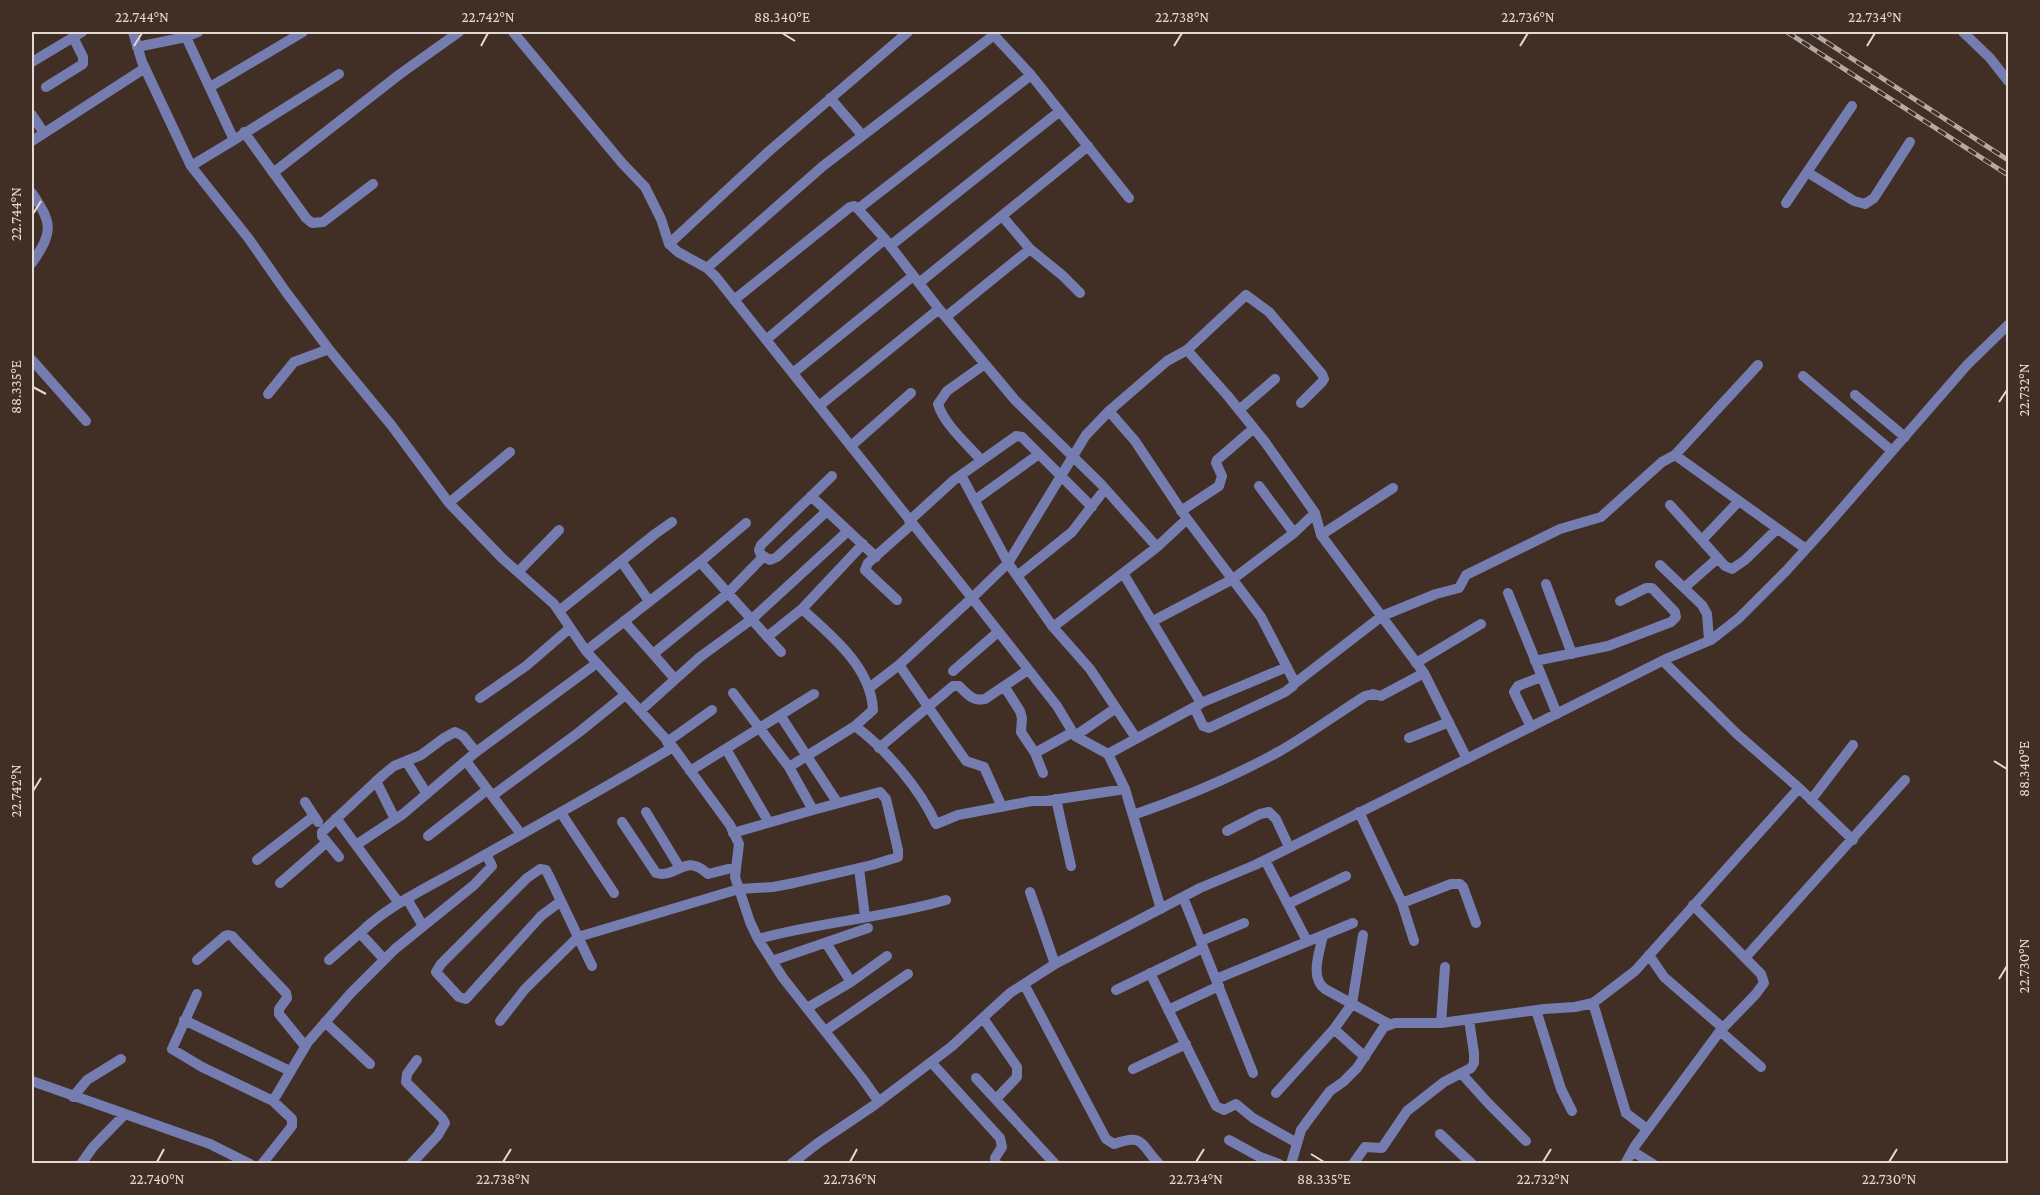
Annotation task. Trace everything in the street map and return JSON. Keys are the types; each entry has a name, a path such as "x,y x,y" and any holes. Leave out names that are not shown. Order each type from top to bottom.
{"street":[{"path":"133,32 145,68 191,166 449,503 502,558 541,591 559,611 586,651 670,744 690,771 739,844 735,877 758,939 772,962 879,1102"},
{"path":"137,46 186,38 198,32"},
{"path":"210,87 303,32"},
{"path":"273,173 400,74 459,32"},
{"path":"513,32 622,163 645,187 661,219 669,244 678,252 707,268 972,598 1057,706 1074,734 1108,754 1125,789 1161,909"},
{"path":"669,244 768,152 908,32"},
{"path":"1963,32 1990,58 2008,80"},
{"path":"707,268 794,191 992,33 1031,75 1129,198"},
{"path":"32,62 78,34 83,64 46,87"},
{"path":"186,38 234,140"},
{"path":"32,141 145,68"},
{"path":"191,166 339,74"},
{"path":"858,209 1031,75"},
{"path":"830,98 862,135"},
{"path":"1786,203 1852,106"},
{"path":"766,340 887,243 1060,111"},
{"path":"32,115 44,133"},
{"path":"244,132 306,218 312,223 323,222 373,184"},
{"path":"1807,172 1854,201 1865,204 1874,198 1910,142"},
{"path":"793,373 1002,216 1088,146"},
{"path":"32,193 43,209 49,228 46,239 32,263"},
{"path":"734,300 842,212 854,206 1015,400 1105,489 1157,547"},
{"path":"1002,216 1029,249 1062,275 1080,294"},
{"path":"819,406 1029,249"},
{"path":"869,688 899,665 1008,563 1086,435 1109,411 1167,361 1187,350 1212,329 1246,295 1269,312 1322,374 1323,382 1300,403"},
{"path":"791,1164 931,1062 1010,993 1055,964 1183,897 1265,860 1531,726 1709,640 1738,618 1806,549 1967,365 2008,325"},
{"path":"268,394 294,362 329,349"},
{"path":"1187,350 1254,429 1315,513 1321,535 1424,674 1467,759"},
{"path":"32,360 86,421"},
{"path":"981,460 946,420 938,404 947,391 985,364"},
{"path":"1123,573 1154,621 1198,705 1201,723 1205,728 1209,728 1285,692 1382,616 1436,594 1459,588 1466,575 1560,529 1601,517 1662,462 1675,455 1758,365"},
{"path":"1803,376 1892,451"},
{"path":"1239,410 1275,379"},
{"path":"851,446 911,393"},
{"path":"1855,395 1905,437"},
{"path":"1109,411 1135,441 1184,515 1261,617 1294,684"},
{"path":"1053,627 1157,547 1184,515 1219,486 1222,477 1216,463 1217,460 1254,429"},
{"path":"897,600 866,573 866,567 910,522 962,475 1016,436 1022,437 1092,507"},
{"path":"449,503 510,452"},
{"path":"975,500 1039,454"},
{"path":"1675,455 1806,549"},
{"path":"962,475 1008,563 1053,627 1090,669 1136,738"},
{"path":"827,511 777,557 770,560 762,555 759,549 761,545 832,476"},
{"path":"1259,486 1294,533"},
{"path":"1321,535 1393,488"},
{"path":"1017,576 1072,532 1105,489"},
{"path":"811,496 876,557"},
{"path":"1702,540 1738,502"},
{"path":"1670,505 1729,568 1735,568 1777,529"},
{"path":"1154,621 1233,579 1294,533 1315,513"},
{"path":"559,611 672,522"},
{"path":"586,651 746,523"},
{"path":"518,572 559,530"},
{"path":"640,711 700,657 752,620 848,531"},
{"path":"767,637 802,609 863,544"},
{"path":"653,654 727,594 760,561 762,555"},
{"path":"1685,587 1718,558"},
{"path":"621,561 649,601"},
{"path":"700,562 781,652"},
{"path":"1660,564 1702,604 1707,614 1709,640"},
{"path":"1546,584 1572,654"},
{"path":"1535,661 1608,646 1663,626 1676,617 1675,612 1652,588 1646,588 1620,601"},
{"path":"1508,593 1557,714"},
{"path":"789,767 855,726 873,710 872,694 855,661 802,609"},
{"path":"624,621 675,679"},
{"path":"1416,663 1481,624"},
{"path":"480,698 526,666 570,628"},
{"path":"953,671 998,632"},
{"path":"1663,661 1737,734 1799,788 1853,840"},
{"path":"356,845 395,819 476,753 597,663"},
{"path":"899,665 966,761 980,765 987,772 1002,807"},
{"path":"1108,754 1198,705 1287,667"},
{"path":"879,747 956,685 973,699 985,699 1028,670"},
{"path":"1133,815 1244,771 1282,750 1365,696 1373,694 1381,696 1424,674"},
{"path":"1531,726 1514,692 1518,686 1541,677"},
{"path":"1004,686 1020,711 1021,732 1035,753 1043,773"},
{"path":"733,693 789,767 813,810"},
{"path":"690,771 814,694"},
{"path":"428,836 578,733 625,695"},
{"path":"1035,753 1074,734 1116,708"},
{"path":"328,960 375,919 561,813 670,744 712,710"},
{"path":"780,715 837,802"},
{"path":"1409,738 1449,722"},
{"path":"855,726 870,737 927,805 936,824 958,815 1032,801 1125,789"},
{"path":"339,857 322,836 324,830 394,766 421,755 455,732 463,736 476,753"},
{"path":"1811,800 1853,745"},
{"path":"726,749 768,821"},
{"path":"406,761 427,794"},
{"path":"466,761 521,834"},
{"path":"1745,958 1905,780"},
{"path":"376,781 395,819"},
{"path":"1323,935 1316,974 1317,982 1325,989 1389,1024 1441,1023 1593,1003 1635,971 1799,788"},
{"path":"500,1021 525,989 578,937 739,890 773,887 898,857 886,799 882,794 876,792 768,821 733,833"},
{"path":"1056,799 1071,866"},
{"path":"305,802 324,830"},
{"path":"646,812 680,868"},
{"path":"1227,831 1260,814 1269,812 1276,819 1289,847"},
{"path":"1359,812 1402,903 1414,941"},
{"path":"561,813 614,893"},
{"path":"257,860 314,816"},
{"path":"336,818 423,926"},
{"path":"622,822 656,873 664,874 695,865 708,874 736,867"},
{"path":"280,883 327,842"},
{"path":"273,1101 305,1046 384,959 488,872 492,866 486,854"},
{"path":"1265,860 1307,941"},
{"path":"859,868 866,923"},
{"path":"561,901 541,916 466,999 459,997 437,975 436,970 441,964 512,893 540,869 546,870 561,901 592,966"},
{"path":"1288,904 1346,876"},
{"path":"1402,903 1451,884 1460,884 1476,923"},
{"path":"1030,892 1055,964"},
{"path":"1183,897 1253,1073"},
{"path":"772,962 826,943 866,923 946,900"},
{"path":"1625,1164 1647,1129 1721,1030 1764,983 1761,974 1693,905"},
{"path":"758,939 785,931 866,923"},
{"path":"1116,990 1244,923"},
{"path":"1168,1010 1217,983 1307,941 1353,923"},
{"path":"360,933 384,959"},
{"path":"196,960 228,934 232,936 286,993 287,998 279,1009 279,1014 305,1046"},
{"path":"1276,1093 1334,1029 1352,1004 1363,935"},
{"path":"826,943 851,982"},
{"path":"1649,955 1664,977 1761,1067"},
{"path":"807,1008 851,982 887,956"},
{"path":"1441,1023 1445,967"},
{"path":"825,1031 908,974"},
{"path":"1150,974 1219,1109 1224,1110 1236,1104 1254,1118 1297,1143"},
{"path":"1024,984 1106,1139 1114,1144 1130,1138 1136,1139 1159,1164"},
{"path":"198,994 171,1047 173,1052 273,1101 292,1119 293,1123 262,1164"},
{"path":"1593,1003 1626,1113 1647,1129"},
{"path":"1536,1010 1561,1089 1572,1111"},
{"path":"983,1018 1017,1066 1017,1077 996,1099"},
{"path":"184,1020 290,1071"},
{"path":"1353,1164 1365,1147 1382,1148 1407,1111 1444,1082 1471,1068 1475,1058 1469,1020"},
{"path":"325,1022 370,1064"},
{"path":"1291,1164 1301,1130 1322,1100 1330,1091 1343,1083 1365,1057 1384,1027 1389,1024"},
{"path":"1334,1029 1365,1057"},
{"path":"1133,1069 1186,1044"},
{"path":"73,1096 87,1080 121,1059"},
{"path":"411,1164 438,1136 445,1123 406,1082 407,1074 417,1060"},
{"path":"931,1062 1000,1138 1003,1143 995,1158 996,1164"},
{"path":"1461,1073 1526,1141"},
{"path":"976,1078 1055,1164"},
{"path":"32,1081 210,1144 250,1164"},
{"path":"81,1164 93,1147 125,1114"},
{"path":"1440,1134 1472,1164"},
{"path":"1229,1140 1260,1157 1279,1164"},
{"path":"1632,1151 1653,1164"}],"railway":[{"path":"1787,32 2008,175"},
{"path":"1811,32 2008,160"}]}
